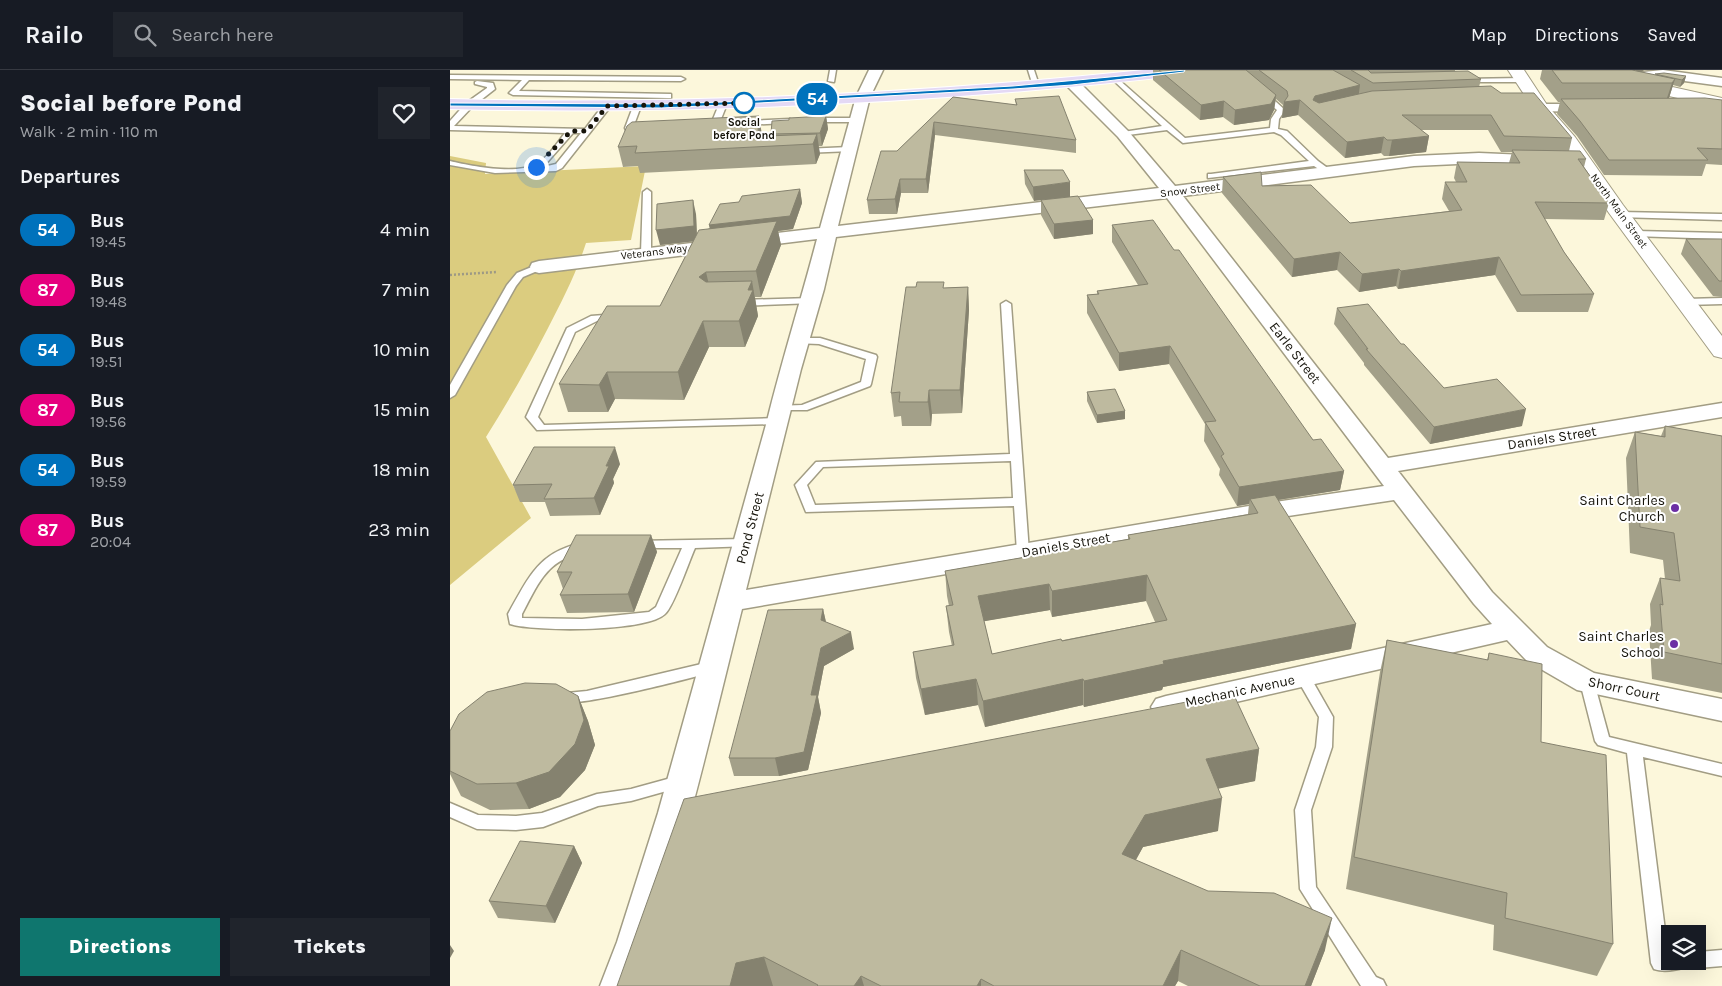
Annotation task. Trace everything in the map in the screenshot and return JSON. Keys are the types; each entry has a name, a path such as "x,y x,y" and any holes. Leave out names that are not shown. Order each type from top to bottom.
{"main road":[{"path":"450,104 637,106 674,88 723,104 860,108 1184,70"}],"street":[{"name":"Pond Street","path":"618,986 635,942 674,813 811,301 860,108 876,70"},
{"path":"1576,70 1722,103"},
{"path":"1636,83 1648,75 1662,74 1722,82"},
{"name":"Earle Street","path":"1072,83 1123,134 1171,192 1484,598 1512,629"},
{"path":"1527,90 1608,107"},
{"name":"North Main Street","path":"1527,90 1569,141 1620,215 1722,351"},
{"path":"1674,107 1722,103"},
{"name":"Snow Street","path":"829,232 1414,161 1479,158 1581,160"},
{"name":"Veterans Way","path":"539,267 829,232"},
{"name":"Daniels Street","path":"1383,466 1722,410"},
{"name":"Daniels Street","path":"731,602 1023,552 1402,491"},
{"name":"Mechanic Avenue","path":"1140,712 1512,629"},
{"name":"Shorr Court","path":"1512,629 1537,654 1586,682 1722,710"},
{"path":"674,813 704,807"}],"lane":[{"path":"832,81 834,70"},
{"path":"1031,70 1037,86"},
{"path":"1460,70 1473,81"},
{"path":"450,78 527,78 674,88"},
{"path":"450,78 465,82 485,83 492,86 488,93 470,105 450,127"},
{"path":"527,78 513,93 674,88"},
{"path":"1115,79 1183,141 1274,130 1284,133 1314,163 1329,172"},
{"path":"1457,80 1527,90"},
{"path":"1253,87 1281,110 1275,119 1274,130"},
{"path":"715,124 723,104"},
{"path":"450,163 479,168 553,169 559,166 607,106"},
{"path":"637,106 629,128 648,127"},
{"path":"805,120 860,108"},
{"path":"733,123 796,121"},
{"path":"768,131 770,122"},
{"path":"705,124 724,123"},
{"path":"450,127 587,131"},
{"path":"1123,134 1167,128"},
{"path":"528,170 540,165 571,131"},
{"path":"800,151 849,149"},
{"path":"1211,176 1314,163"},
{"path":"646,253 647,192"},
{"path":"1620,215 1722,217"},
{"path":"1636,234 1722,236"},
{"path":"450,395 512,285 520,275 539,267"},
{"path":"732,303 811,301"},
{"path":"1686,302 1722,301"},
{"path":"1006,304 1023,552"},
{"path":"632,317 595,318 571,330 532,417 541,428 779,415 866,384 872,358 820,341 799,341"},
{"path":"1017,457 820,464 801,485 810,509 1020,502"},
{"path":"624,544 746,543"},
{"path":"596,545 575,547 561,551 551,560 535,578 516,614 515,621 535,625 633,620 653,616 662,610 690,544"},
{"path":"548,699 587,696 714,666"},
{"path":"1303,677 1326,717 1324,747 1303,810 1308,889 1371,984 1377,986"},
{"path":"1586,682 1603,741 1722,770"},
{"path":"1634,748 1661,963"},
{"path":"450,810 477,822 516,823 543,820 596,800 631,795 683,781"},
{"path":"1706,959 1722,958"}],"path":[{"path":"450,275 501,272 520,275"}],"shaded area":[{"path":"450,156 486,163 485,174 646,166 631,240 586,243 573,277 553,319 518,384 486,437 531,518 450,585"}],"building":[{"path":"1159,70 1246,70 1276,95 1271,104 1235,110 1224,101 1201,105"},
{"path":"1259,70 1333,70 1360,85 1315,96 1313,100 1319,103 1372,91 1491,86 1501,93 1534,93 1572,138 1504,136 1491,115 1402,115 1429,136 1392,140 1387,140 1384,137 1347,142 1300,100 1284,102 1288,96 1287,91"},
{"path":"1351,70 1368,70 1371,73 1468,71 1481,79 1373,83"},
{"path":"1552,70 1632,70 1675,79 1672,83 1562,83"},
{"path":"1664,73 1686,76 1682,80 1655,74"},
{"path":"1059,96 1076,140 934,122 926,179 900,179 895,199 867,200 881,151 897,151 953,97 1017,105 1015,99"},
{"path":"1705,98 1722,100 1722,149 1697,148 1708,160 1609,160 1561,99"},
{"path":"759,116 758,132 767,136 817,134 813,144 635,153 637,146 618,147 627,126 632,122"},
{"path":"826,116 820,133 771,134 772,121"},
{"path":"1512,150 1580,151 1586,159 1578,159 1609,203 1535,202 1564,252 1594,294 1521,295 1499,257 1401,271 1399,269 1362,274 1340,252 1294,259 1223,177 1261,172 1262,186 1311,185 1350,223 1462,210 1445,182 1467,182 1457,162 1520,163"},
{"path":"1024,170 1063,170 1070,182 1033,187"},
{"path":"800,189 790,216 709,225 720,204 739,202 742,196"},
{"path":"1078,196 1093,220 1054,224 1041,200"},
{"path":"693,200 694,226 656,230 657,204"},
{"path":"1153,220 1174,250 1179,250 1313,440 1321,439 1344,471 1239,487 1221,456 1224,454 1205,422 1216,421 1170,346 1119,353 1087,295 1099,294 1097,291 1148,284 1112,225"},
{"path":"777,221 756,271 706,272 699,277 706,282 752,281 748,290 753,290 739,321 703,321 678,372 607,372 599,385 559,384 607,306 660,306 699,230"},
{"path":"1686,239 1722,239 1722,281 1719,281"},
{"path":"917,282 944,282 943,288 968,287 960,390 929,390 928,402 899,402 900,392 891,393 906,287 916,287"},
{"path":"1368,304 1401,344 1404,344 1444,388 1497,379 1526,409 1434,427 1366,349 1368,349 1337,308"},
{"path":"1115,389 1125,411 1097,415 1087,392"},
{"path":"1665,426 1722,436 1722,664 1664,652 1660,604 1663,605 1660,578 1680,581 1674,533 1640,527 1635,432 1665,437"},
{"path":"534,447 615,447 606,466 609,466 594,498 544,499 552,484 513,485"},
{"path":"1275,495 1356,624 1163,661 1164,664 1084,681 1083,679 983,701 976,679 921,689 913,652 954,645 946,606 953,605 945,571 1130,539 1128,535 1258,513 1250,499","holes":["1147,575 1167,620 1062,641 1061,639 992,654 978,596 1049,584 1052,591"]},
{"path":"576,535 651,535 628,594 560,595 572,572 557,572"},
{"path":"823,609 821,620 851,632 821,648 811,695 817,695 804,752 775,758 729,758 768,610"},
{"path":"1387,640 1488,660 1489,653 1542,664 1541,742 1606,755 1613,944 1505,918 1507,893 1354,857"},
{"path":"525,683 556,684 578,696 584,720 575,744 549,772 516,783 477,784 450,771 450,731 459,714 487,692"},
{"path":"1233,693 1259,749 1206,759 1222,798 1145,815 1122,854 1208,891 1274,893 1332,918 1305,986 1260,986 1181,950 1163,986 994,986 981,979 977,986 881,986 861,976 854,986 817,986 764,957 736,963 730,986 617,986 684,799"},
{"path":"520,841 574,846 546,906 489,901"}],"bus line":[{"name":"54","path":"450,104 661,106 723,104 1013,88 1115,79 1184,70"}],"place":[{"name":"Social before Pond","path":"744,103"},
{"name":"Saint Charles Church","path":"1675,508"},
{"name":"Saint Charles School","path":"1674,644"}],"route":[{"path":"536,167 571,131 587,131 607,106 744,103"}]}
